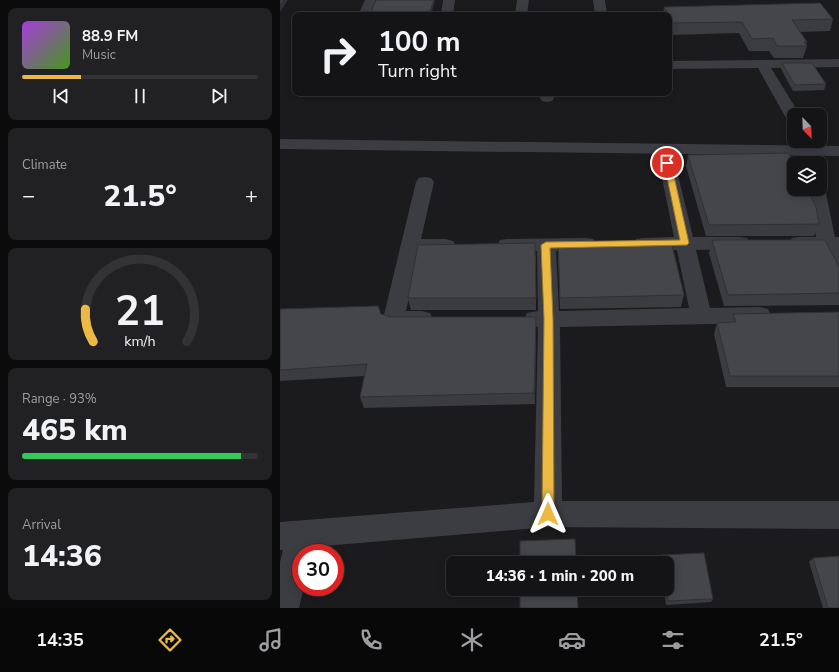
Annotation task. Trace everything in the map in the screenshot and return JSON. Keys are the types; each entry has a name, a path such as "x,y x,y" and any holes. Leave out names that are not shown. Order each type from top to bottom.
{"street":[{"path":"365,12 371,0"},
{"path":"447,12 449,0"},
{"path":"521,12 523,0"},
{"path":"599,0 601,12"},
{"path":"672,65 839,63"},
{"path":"762,64 788,108"},
{"path":"280,144 839,151"},
{"path":"667,163 700,316"},
{"path":"425,182 394,319 441,319"},
{"path":"818,196 839,267"},
{"path":"490,246 756,243"},
{"path":"780,243 833,243"},
{"path":"546,245 549,319 548,514"},
{"path":"411,246 466,246"},
{"path":"373,309 397,308"},
{"path":"518,319 778,315"},
{"path":"284,608 291,535 548,514 839,514"}],"building":[{"path":"376,0 434,0 430,12 371,12"},
{"path":"820,3 833,19 792,20 807,42 804,42 807,46 777,46 773,38 752,39 742,22 672,23 672,12 666,12 664,7"},
{"path":"782,63 812,63 826,84 795,85"},
{"path":"789,153 790,156 787,156 787,196 810,196 816,207 819,224 709,225 688,155"},
{"path":"825,240 839,267 839,293 728,295 712,241"},
{"path":"671,241 684,295 560,298 558,243"},
{"path":"535,243 536,298 408,298 418,245"},
{"path":"378,306 381,314 390,317 536,317 534,393 360,397 367,364 280,370 280,309"},
{"path":"839,312 839,376 730,376 717,323 736,322 733,314"},
{"path":"575,539 576,556 520,556 520,541"},
{"path":"704,553 713,599 668,601 667,596 674,596 674,556 661,555"},
{"path":"839,556 839,608 828,608 813,558"},
{"path":"520,596 577,596 578,608 520,608"}],"route":[{"path":"548,514 549,319 546,245 684,243 667,163"}]}
